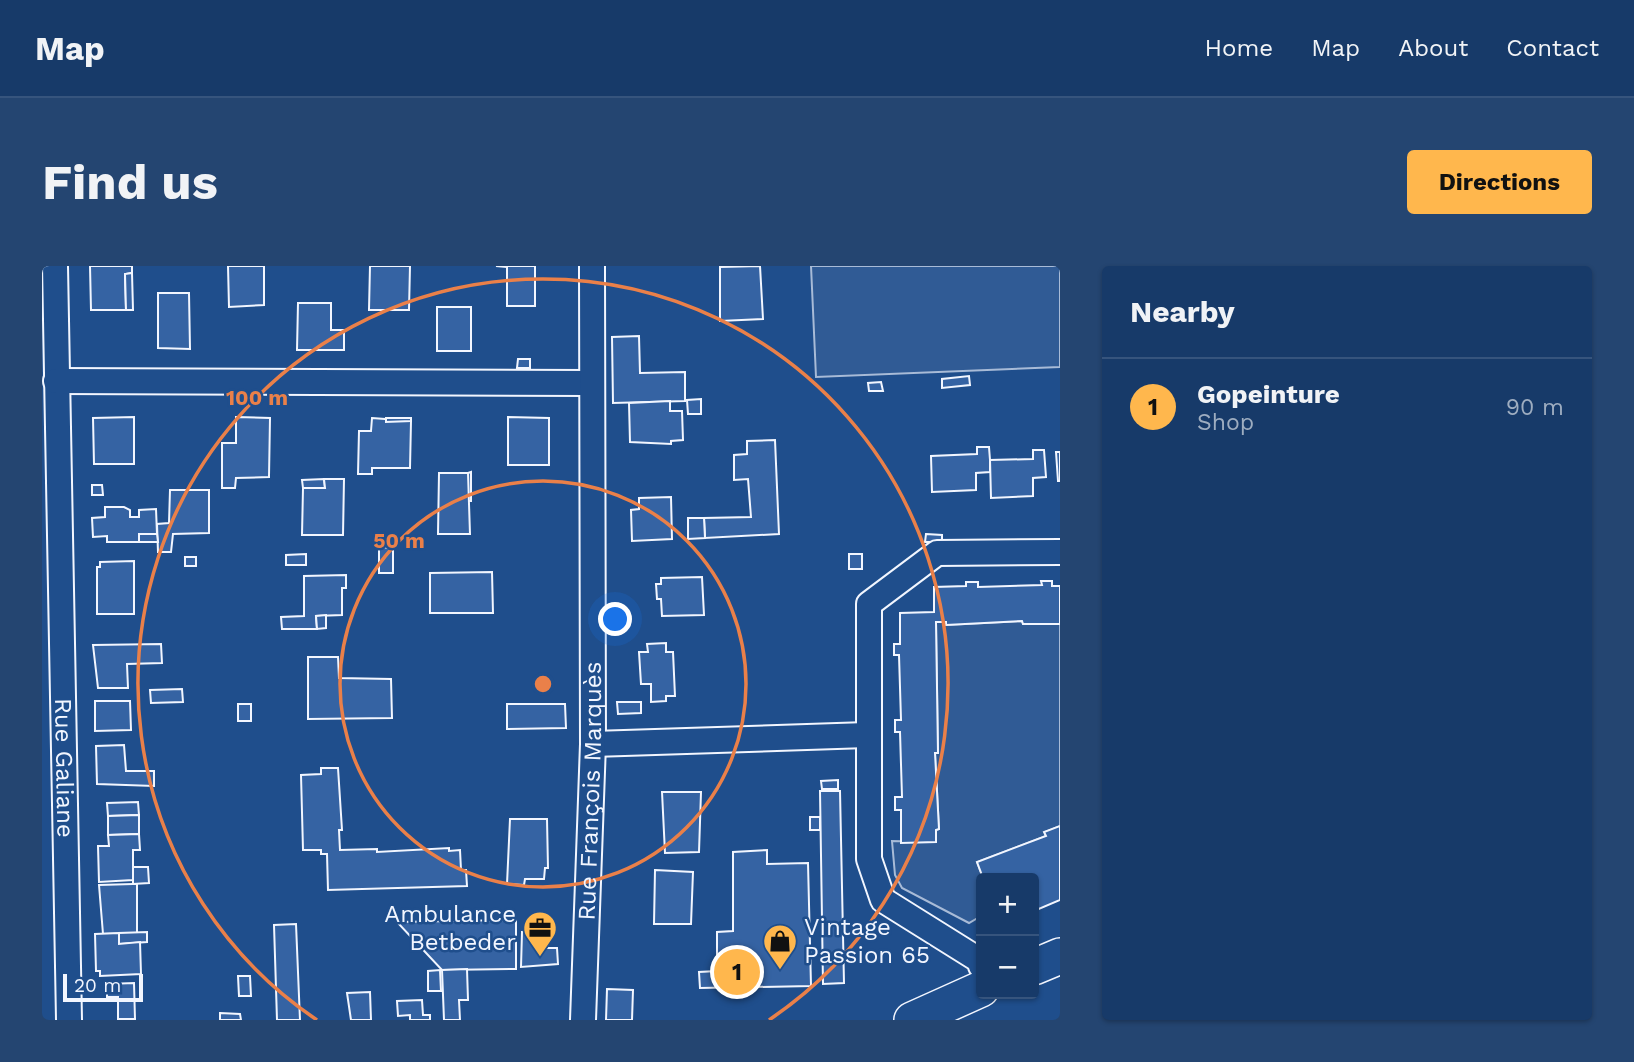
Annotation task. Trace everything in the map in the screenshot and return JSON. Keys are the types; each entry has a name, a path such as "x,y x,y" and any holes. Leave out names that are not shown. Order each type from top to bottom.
{"main road":[{"path":"1039,965 1060,956"},
{"path":"912,1020 976,991"}],"street":[{"name":"Rue Galiane","path":"55,266 56,381 50,464 69,1020"},
{"name":"Rue François Marquès","path":"583,1020 593,744 590,383 592,266"},
{"path":"56,381 590,383"},
{"path":"976,958 883,900 869,859 869,604 937,553 1060,552"},
{"path":"593,744 867,735"}],"shaded area":[{"path":"811,266 1060,266 1060,367 816,377"},
{"path":"1022,621 1023,624 1060,624 1060,826 1045,832 1046,836 977,862 981,873 976,873 976,919 969,923 902,888 895,875 892,841 935,842 936,830 939,829 935,753 938,753 936,622 946,622 947,625"}],"building":[{"path":"90,266 132,266 132,273 125,274 126,310 91,310"},
{"path":"228,266 264,266 264,305 229,307"},
{"path":"370,266 410,266 409,310 369,310"},
{"path":"496,266 535,266 535,306 507,306 507,267"},
{"path":"760,266 763,319 720,321 720,267"},
{"path":"132,273 133,310 126,310 125,274"},
{"path":"158,293 189,293 190,349 158,348"},
{"path":"298,303 331,303 331,330 344,330 344,350 297,350"},
{"path":"437,307 471,307 471,351 437,351"},
{"path":"639,336 640,373 685,372 685,401 613,403 612,337"},
{"path":"518,359 530,359 530,368 517,368"},
{"path":"969,376 970,385 942,388 942,379"},
{"path":"881,382 883,391 869,391 868,383"},
{"path":"701,399 701,414 688,414 687,400"},
{"path":"670,401 670,411 682,411 683,440 671,441 671,444 630,442 629,403"},
{"path":"134,417 134,464 94,464 93,418"},
{"path":"236,417 270,418 269,477 236,478 235,488 222,488 222,443 236,443"},
{"path":"508,417 549,418 549,465 508,465"},
{"path":"372,418 411,421 410,468 372,468 372,474 358,474 359,431 371,431"},
{"path":"386,418 411,418 411,421 386,422"},
{"path":"775,440 779,534 705,538 704,518 751,517 748,479 734,480 734,455 747,454 747,441"},
{"path":"977,447 989,447 990,472 976,473 976,490 932,492 931,456 977,454"},
{"path":"1033,450 1044,450 1046,477 1033,478 1033,496 991,498 990,460 1033,459"},
{"path":"1056,452 1060,452 1060,481 1058,481"},
{"path":"471,472 471,501 468,501 468,473"},
{"path":"439,473 468,473 470,534 438,534"},
{"path":"324,479 325,488 303,488 302,480"},
{"path":"324,479 344,479 343,535 302,535 303,488 325,488"},
{"path":"92,485 102,485 103,495 92,495"},
{"path":"170,490 209,490 209,533 173,534 171,552 158,552 157,524 169,523"},
{"path":"671,497 672,539 632,541 631,510 639,509 639,498"},
{"path":"105,507 124,507 130,510 130,517 139,517 139,510 156,509 157,534 139,534 139,542 107,542 107,536 93,537 92,518 105,517"},
{"path":"688,518 704,518 705,538 688,539"},
{"path":"139,534 157,534 158,542 139,542"},
{"path":"926,534 942,535 942,542 925,542"},
{"path":"393,547 393,573 379,573 379,548"},
{"path":"306,554 306,565 286,565 286,555"},
{"path":"849,554 862,554 862,569 849,569"},
{"path":"185,557 196,557 196,566 185,566"},
{"path":"134,561 134,614 97,614 97,567 100,567 100,562"},
{"path":"492,572 493,613 430,613 430,573"},
{"path":"346,575 346,588 342,588 342,615 316,616 317,629 282,629 281,617 304,616 304,576"},
{"path":"702,577 704,615 662,616 661,599 657,599 656,584 661,584 661,578"},
{"path":"1041,581 1052,581 1052,586 1060,586 1060,624 1023,624 1022,621 946,625 946,622 936,622 938,753 935,753 939,829 936,830 936,842 901,843 901,810 895,810 895,797 902,797 900,732 895,732 895,720 901,720 899,655 894,655 894,644 900,644 900,613 934,612 934,587 966,586 966,582 978,582 978,587 1042,585"},
{"path":"326,615 326,628 317,629 316,616"},
{"path":"666,643 666,652 673,652 675,696 666,696 666,701 651,702 651,684 641,684 639,652 648,652 647,644"},
{"path":"161,644 162,663 127,664 128,688 98,688 93,645"},
{"path":"308,657 338,657 339,678 391,679 392,718 308,719"},
{"path":"182,689 183,702 151,703 150,690"},
{"path":"95,701 130,701 131,730 95,731"},
{"path":"617,702 641,702 641,713 618,714"},
{"path":"238,704 251,704 251,721 238,721"},
{"path":"507,704 565,704 566,728 507,729"},
{"path":"124,745 126,771 154,771 154,786 97,784 96,746"},
{"path":"321,768 338,768 342,830 339,830 340,850 460,850 461,870 466,870 467,886 328,890 327,854 321,854 321,850 303,850 301,775 321,774"},
{"path":"838,780 838,789 822,789 821,781"},
{"path":"820,791 840,791 844,983 823,984"},
{"path":"662,792 701,792 699,852 665,853"},
{"path":"138,802 139,815 108,816 107,803"},
{"path":"139,815 139,834 108,835 108,816"},
{"path":"810,817 820,817 820,830 810,830"},
{"path":"510,819 547,819 548,868 545,868 544,879 525,879 524,885 507,884"},
{"path":"1060,826 1060,900 1039,909 1039,873 981,873 977,862 1046,836 1044,832"},
{"path":"139,834 140,850 133,850 133,880 99,882 98,846 109,846 108,835"},
{"path":"767,850 767,864 808,863 811,986 700,988 699,972 717,971 717,932 733,931 733,852"},
{"path":"133,867 148,867 149,883 133,884"},
{"path":"655,870 693,872 691,924 654,924"},
{"path":"137,884 137,933 103,934 99,885"},
{"path":"516,920 516,969 442,970 397,922"},
{"path":"296,924 300,1020 277,1020 274,925"},
{"path":"540,931 541,948 557,948 558,964 521,967 522,932"},
{"path":"147,932 147,942 119,944 119,933"},
{"path":"119,933 119,944 140,942 141,974 100,976 100,971 96,971 95,934"},
{"path":"467,969 468,1000 459,1000 460,1020 444,1020 442,970"},
{"path":"440,970 441,991 428,991 428,971"},
{"path":"238,976 250,976 251,996 239,996"},
{"path":"134,983 135,1019 118,1019 118,997 107,997 107,984"},
{"path":"607,989 633,990 632,1020 606,1020"},
{"path":"370,992 371,1020 351,1020 347,993"},
{"path":"422,1000 423,1015 430,1015 430,1020 410,1020 410,1015 398,1016 397,1001"},
{"path":"220,1013 240,1014 241,1020 220,1020"}],"place":[{"name":"Ambulance Betbeder","path":"540,958"},
{"name":"Vintage Passion 65","path":"780,971"},
{"name":"Gopeinture","path":"737,972"}]}
